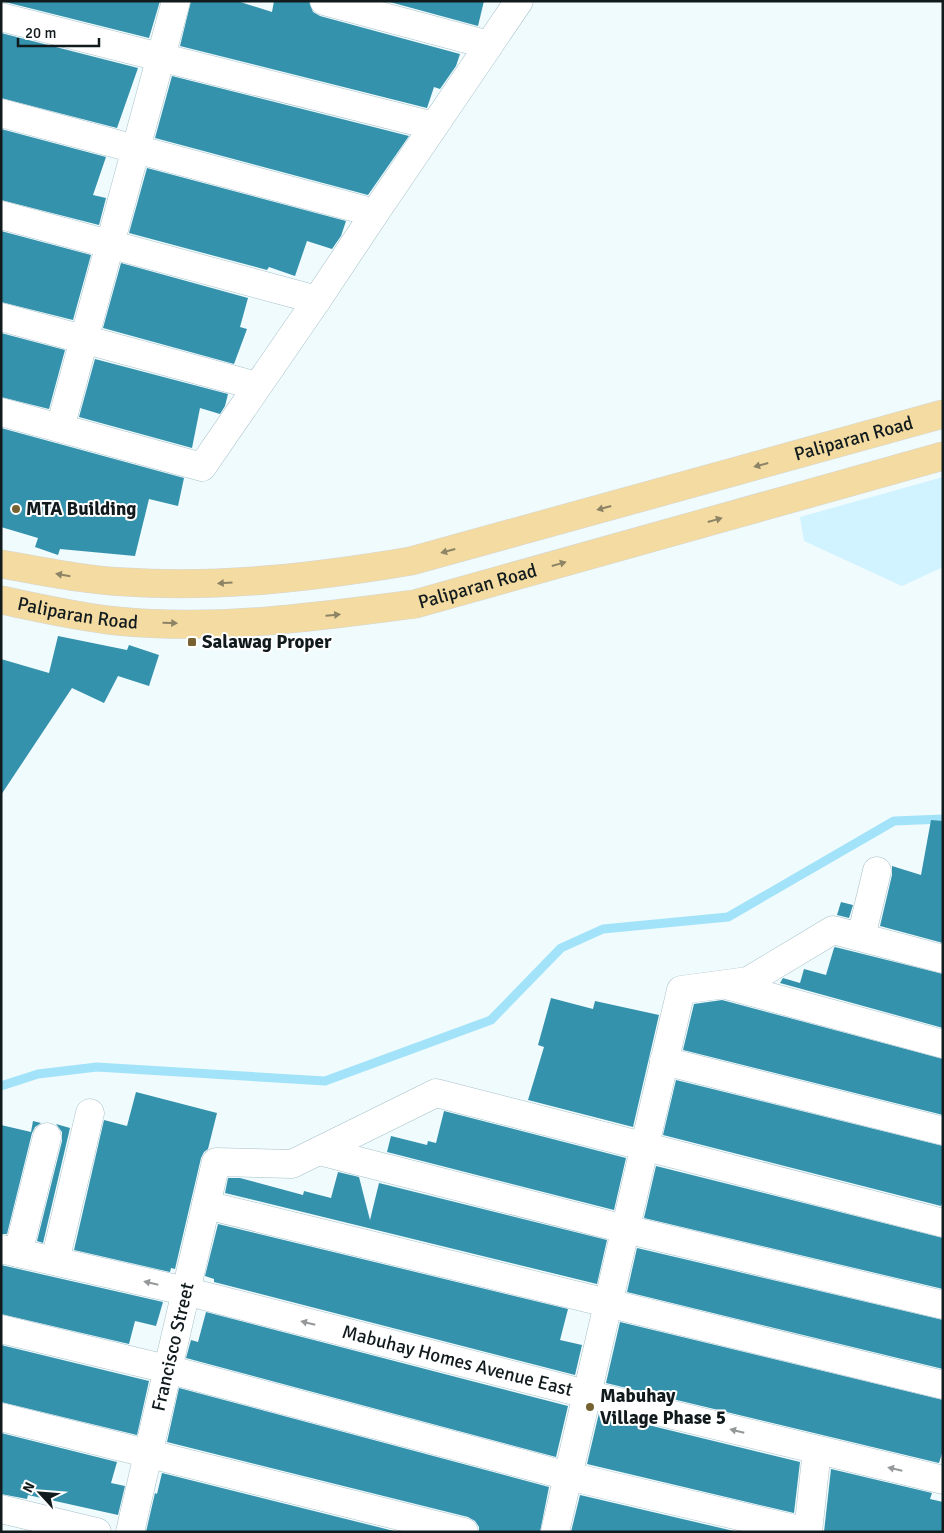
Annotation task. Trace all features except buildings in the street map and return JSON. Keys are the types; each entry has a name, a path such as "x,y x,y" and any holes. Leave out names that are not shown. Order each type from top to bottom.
{"main road":[{"name":"Paliparan Road","path":"1,564 115,581 198,584 273,580 346,572 411,561 943,414"},
{"name":"Paliparan Road","path":"1,600 63,614 118,621 196,624 333,615 415,604 943,456"}],"street":[{"path":"60,428 176,1"},
{"path":"324,1 489,45"},
{"path":"1,412 202,467 318,300 519,1"},
{"path":"1,17 434,126"},
{"path":"1,113 375,213"},
{"path":"1,215 318,300"},
{"path":"1,317 257,386"},
{"path":"861,937 877,871"},
{"path":"555,1532 681,990 748,981 833,930 942,954"},
{"path":"724,984 943,1044"},
{"path":"664,1062 943,1132"},
{"path":"319,1151 436,1093 943,1223"},
{"path":"55,1261 90,1113"},
{"path":"10,1251 47,1137"},
{"path":"319,1151 626,1229 943,1305"},
{"name":"Francisco Street","path":"130,1532 216,1162 292,1164 319,1151"},
{"path":"206,1205 943,1385"},
{"name":"Mabuhay Homes Avenue East","path":"10,1251 186,1291 586,1394 943,1480"},
{"path":"1,1329 167,1369 568,1476 808,1532 817,1450"},
{"path":"1,1417 464,1532"},
{"path":"1,1509 97,1532"}],"shaded area":[{"path":"943,477 943,567 902,586 804,541 800,517"}],"waterway":[{"path":"1,1086 38,1074 97,1067 325,1081 491,1020 561,948 603,929 728,917 894,821 943,819"}],"place":[{"name":"MTA Building","path":"16,509"},
{"name":"Salawag Proper","path":"192,642"},
{"name":"Mabuhay Village Phase 5","path":"590,1407"}]}
